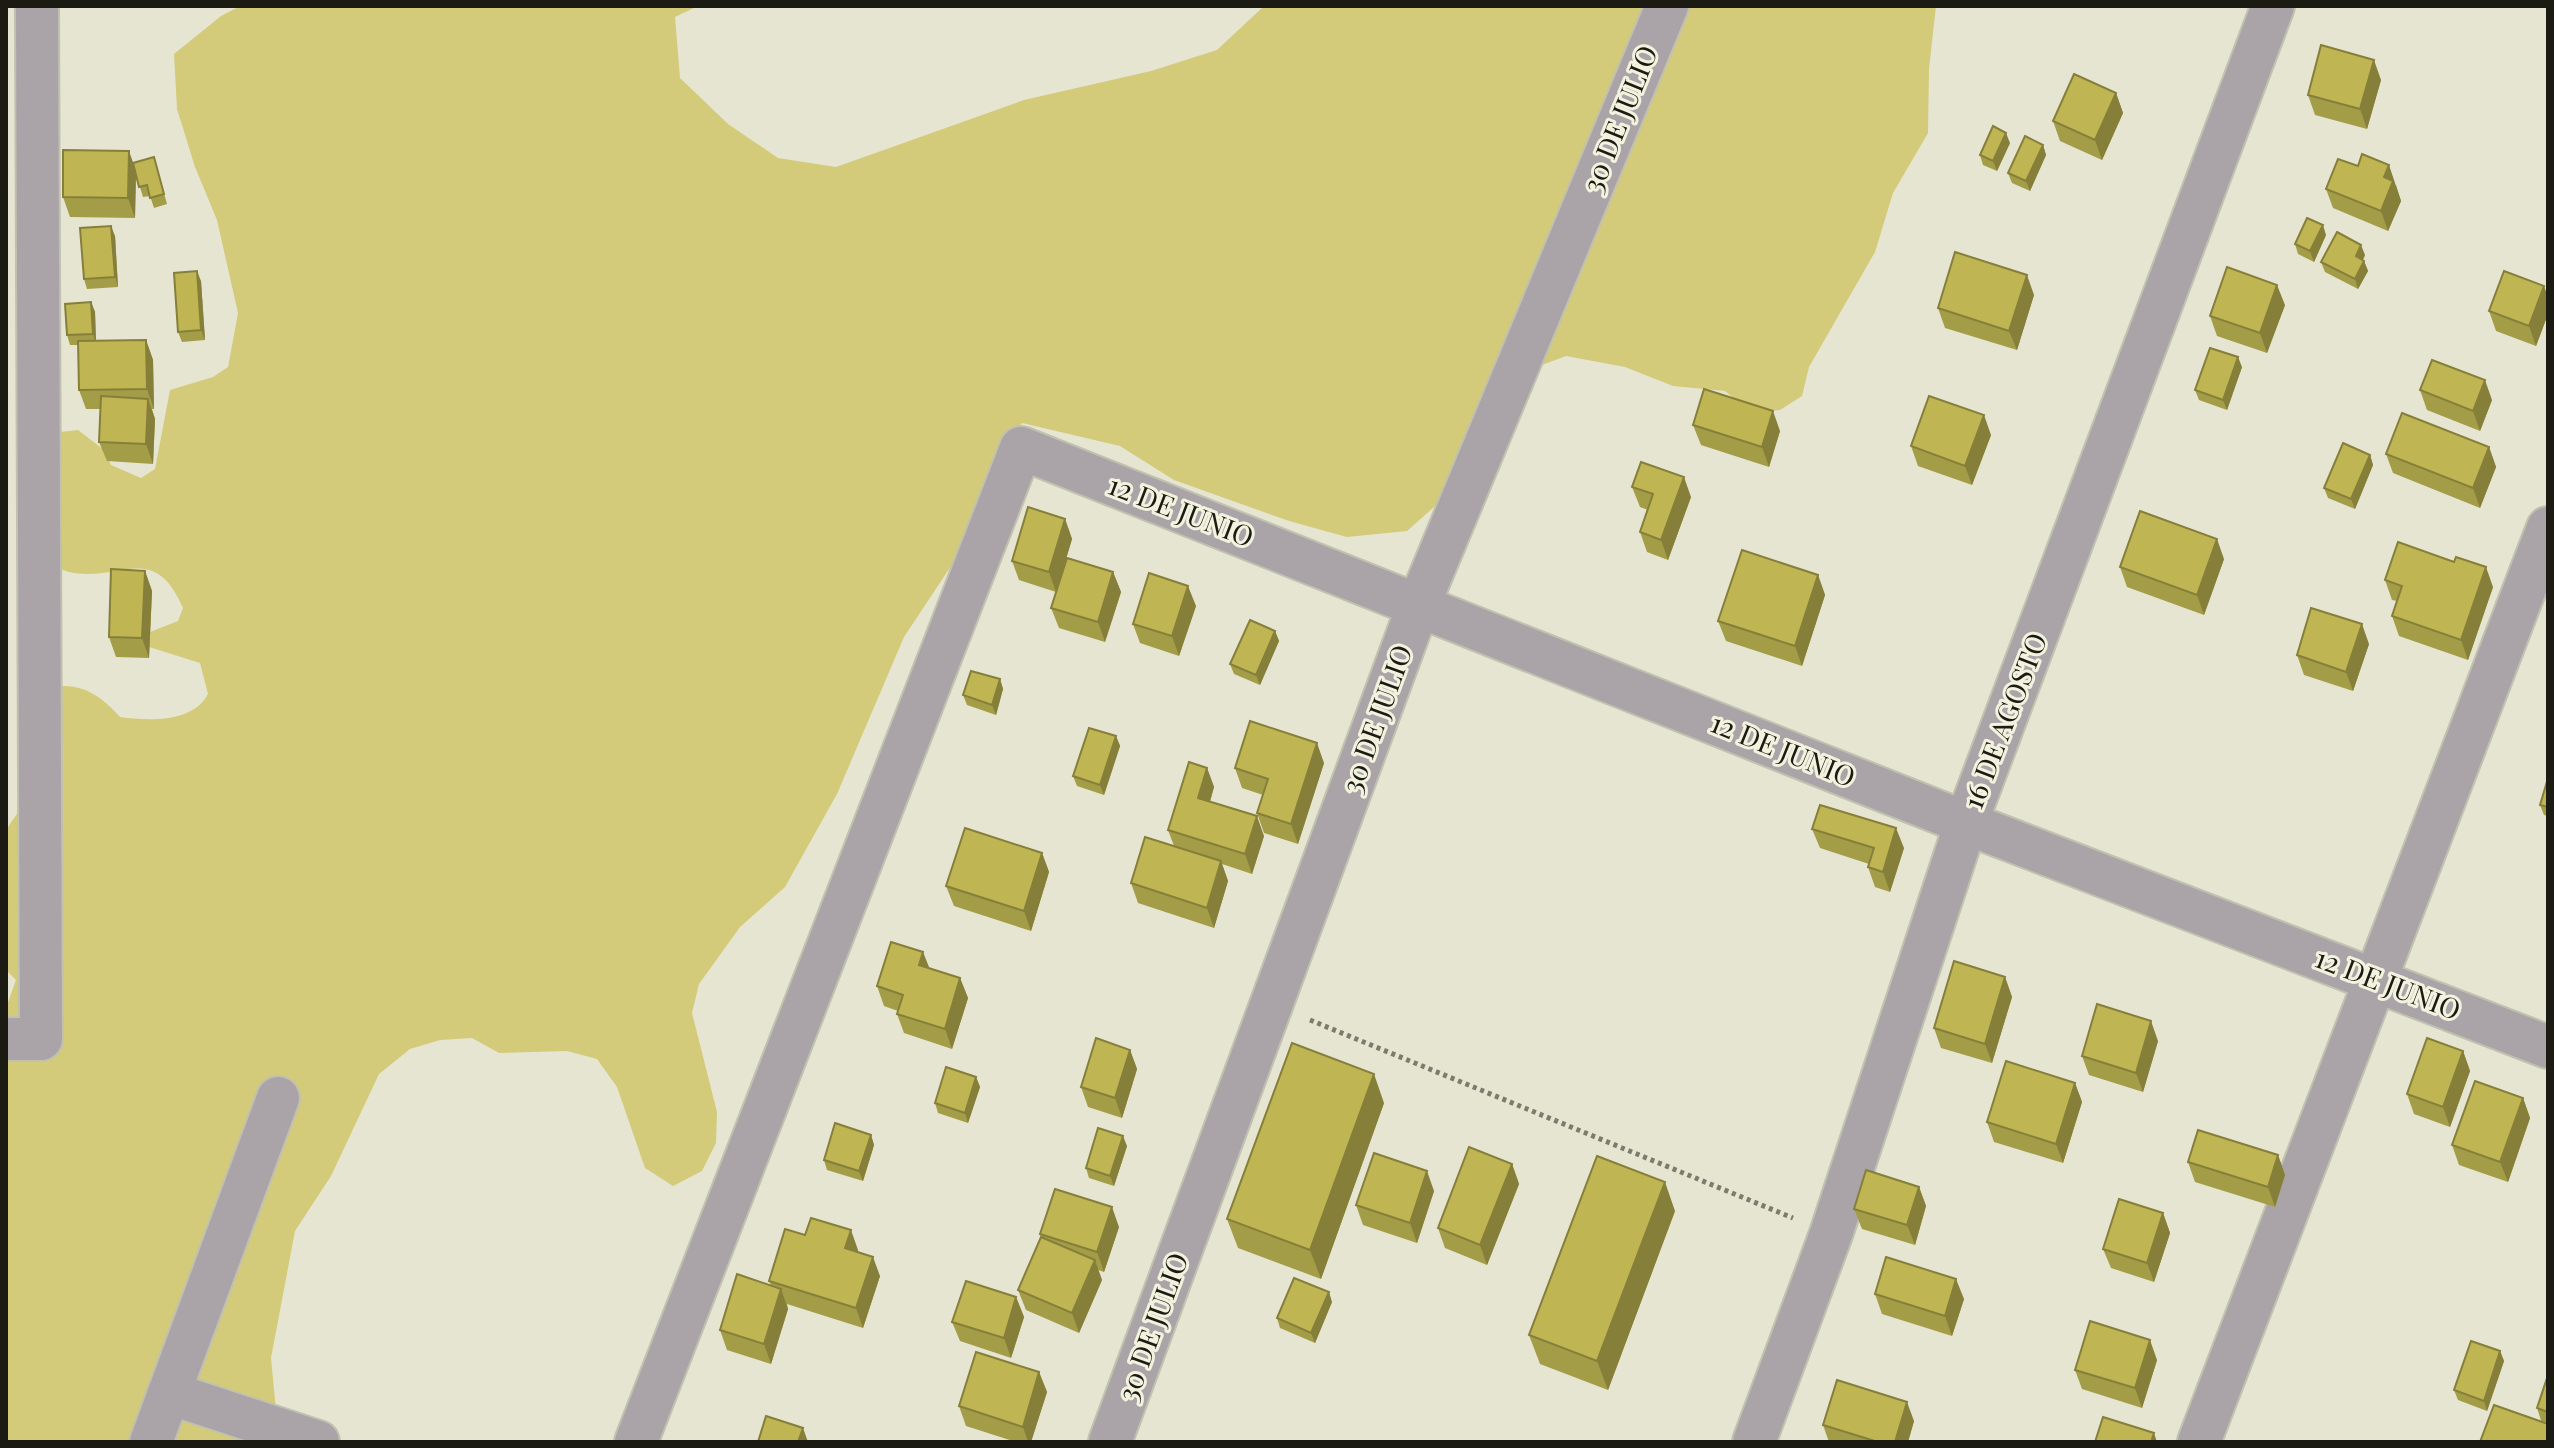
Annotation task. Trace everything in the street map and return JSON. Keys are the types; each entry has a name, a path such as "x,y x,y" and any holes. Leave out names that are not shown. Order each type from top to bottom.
{"street":[{"path":"6,1039 41,1039 37,6"},
{"name":"30 DE JULIO","path":"1110,1442 1419,604 1667,6"},
{"name":"16 DE AGOSTO","path":"1754,1442 1831,1234 1966,823 2273,6"},
{"name":"12 DE JUNIO","path":"636,1442 1021,448 1966,823 2548,1047"},
{"path":"2199,1442 2548,528"},
{"path":"151,1442 278,1098"},
{"path":"169,1393 318,1442"}],"path":[{"path":"1272,1005 1831,1234"}],"shaded area":[{"path":"240,6 698,6 675,17 680,78 728,124 778,158 836,167 1024,100 1151,71 1217,50 1264,6 1936,6 1929,69 1928,133 1893,193 1875,252 1809,367 1802,396 1780,410 1750,412 1725,391 1673,386 1625,367 1566,356 1510,377 1452,491 1407,531 1347,537 1289,521 1174,480 1120,446 1022,423 1001,446 961,551 904,637 837,794 785,887 740,927 699,984 692,1013 717,1112 716,1143 702,1171 673,1186 645,1168 617,1087 597,1059 567,1051 499,1053 472,1038 440,1040 410,1049 379,1074 331,1176 295,1231 271,1358 279,1442 6,1442 6,1008 16,980 6,970 6,830 33,790 36,775 19,714 23,699 50,688 75,687 98,697 120,717 156,719 192,710 208,694 200,663 146,646 150,632 178,621 183,608 172,587 160,575 135,569 88,574 69,572 41,557 43,434 78,430 104,450 111,465 141,478 155,469 170,390 213,377 228,367 238,313 217,220 195,167 177,109 174,54 221,16"}],"building":[{"path":"2321,45 2374,60 2360,109 2308,95"},
{"path":"2074,74 2116,93 2095,140 2053,121"},
{"path":"1993,126 2006,133 1993,161 1980,155"},
{"path":"2025,136 2043,145 2026,181 2008,173"},
{"path":"63,150 129,151 128,198 63,197"},
{"path":"2362,154 2389,165 2384,177 2393,181 2381,211 2326,189 2338,159 2358,166"},
{"path":"154,157 164,194 150,198 147,185 139,187 133,163"},
{"path":"2307,218 2323,225 2310,251 2295,244"},
{"path":"111,226 115,277 84,279 80,228"},
{"path":"2337,232 2361,245 2356,256 2364,261 2355,279 2321,262"},
{"path":"1955,252 2027,275 2009,331 1938,308"},
{"path":"2227,267 2277,285 2260,333 2210,316"},
{"path":"197,271 201,330 178,332 174,273"},
{"path":"2504,271 2544,286 2529,326 2489,311"},
{"path":"91,302 93,334 67,335 65,304"},
{"path":"146,340 147,389 79,390 78,341"},
{"path":"2210,348 2238,357 2223,400 2195,390"},
{"path":"2432,360 2485,380 2473,411 2420,390"},
{"path":"1704,389 1773,411 1762,447 1693,425"},
{"path":"101,396 148,399 146,444 99,442"},
{"path":"1929,396 1984,415 1965,466 1911,446"},
{"path":"2402,413 2489,447 2473,488 2386,454"},
{"path":"2343,443 2370,455 2351,499 2324,488"},
{"path":"1641,462 1684,477 1661,540 1640,532 1653,494 1632,487"},
{"path":"1028,507 1065,519 1049,572 1012,561"},
{"path":"2140,511 2217,539 2197,595 2120,567"},
{"path":"2398,542 2454,562 2456,557 2486,567 2461,640 2392,616 2402,586 2385,580"},
{"path":"1742,550 1818,575 1795,646 1718,621"},
{"path":"1067,558 1113,572 1098,622 1051,608"},
{"path":"111,569 145,571 142,638 109,637"},
{"path":"1149,573 1188,586 1172,636 1133,624"},
{"path":"2311,608 2362,624 2346,672 2297,655"},
{"path":"1250,620 1275,631 1256,675 1230,664"},
{"path":"971,671 1000,679 992,705 963,695"},
{"path":"1250,721 1317,743 1291,824 1257,813 1268,779 1235,768"},
{"path":"1089,728 1116,736 1100,785 1073,776"},
{"path":"1189,762 1207,768 1198,798 1257,816 1245,854 1168,830"},
{"path":"2548,778 2548,807 2540,805"},
{"path":"1820,805 1896,828 1883,872 1868,867 1874,848 1812,829"},
{"path":"965,828 1042,853 1024,911 946,886"},
{"path":"1145,837 1221,861 1207,908 1131,883"},
{"path":"891,942 923,952 919,965 960,978 945,1029 897,1014 903,995 877,986"},
{"path":"1954,961 2005,977 1985,1044 1934,1028"},
{"path":"2097,1004 2151,1021 2136,1073 2082,1056"},
{"path":"1096,1038 1130,1050 1115,1098 1081,1087"},
{"path":"2427,1038 2463,1051 2443,1107 2407,1094"},
{"path":"1292,1043 1374,1074 1310,1250 1227,1219"},
{"path":"2006,1061 2075,1083 2056,1144 1987,1122"},
{"path":"946,1067 976,1077 965,1113 935,1103"},
{"path":"2475,1081 2523,1098 2500,1162 2452,1145"},
{"path":"835,1123 871,1135 859,1171 824,1160"},
{"path":"1098,1128 1123,1136 1110,1176 1086,1168"},
{"path":"2198,1130 2278,1155 2268,1187 2188,1162"},
{"path":"1469,1147 1512,1164 1480,1245 1438,1228"},
{"path":"1374,1153 1427,1171 1410,1223 1356,1205"},
{"path":"1597,1156 1665,1182 1597,1361 1529,1335"},
{"path":"1866,1170 1919,1187 1907,1225 1854,1209"},
{"path":"1055,1189 1112,1207 1097,1252 1040,1234"},
{"path":"2119,1199 2163,1213 2147,1263 2103,1249"},
{"path":"811,1218 851,1230 845,1248 873,1257 856,1308 769,1281 785,1229 805,1235"},
{"path":"1041,1237 1095,1260 1072,1313 1018,1290"},
{"path":"1886,1257 1956,1279 1945,1316 1875,1294"},
{"path":"737,1274 781,1289 764,1344 720,1330"},
{"path":"1294,1278 1329,1292 1311,1333 1277,1318"},
{"path":"966,1281 1016,1297 1004,1338 952,1322"},
{"path":"2090,1321 2150,1340 2135,1388 2075,1370"},
{"path":"2471,1341 2500,1351 2484,1401 2454,1390"},
{"path":"976,1352 1039,1372 1023,1427 959,1406"},
{"path":"2548,1375 2548,1412 2537,1408"},
{"path":"1837,1380 1907,1402 1895,1442 1878,1442 1823,1425"},
{"path":"2494,1405 2548,1424 2548,1442 2480,1442"},
{"path":"766,1416 803,1428 798,1442 758,1442"},
{"path":"2103,1417 2154,1433 2151,1442 2095,1442"}]}
